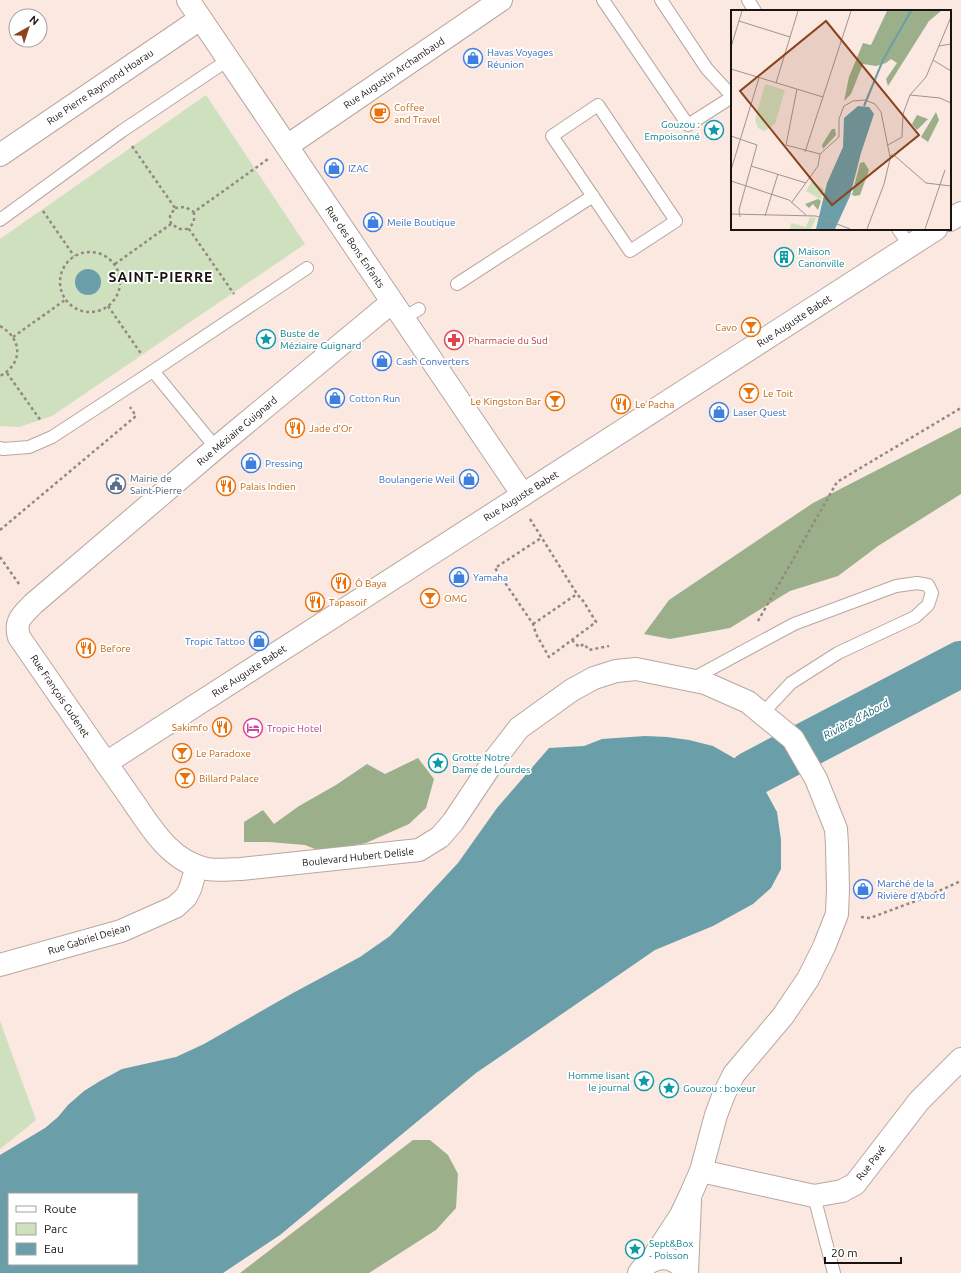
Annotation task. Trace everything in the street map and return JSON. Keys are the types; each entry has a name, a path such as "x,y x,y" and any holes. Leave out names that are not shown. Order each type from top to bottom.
{"street":[{"name":"Rue des Bons Enfants","path":"188,0 287,146 405,310 525,505"},
{"name":"Rue Augustin Archambaud","path":"287,146 501,0"},
{"name":"Rue Pierre Raymond Hoarau","path":"0,155 200,19"},
{"path":"951,219 961,213"},
{"name":"Rue Auguste Babet","path":"106,763 525,505 904,238 932,230"},
{"name":"Rue Méziaire Guignard","path":"17,628 19,620 33,604 216,448 405,310"},
{"name":"Rue François Cudenet","path":"17,628 19,636 154,833 167,847 197,866"},
{"name":"Boulevard Hubert Delisle","path":"197,866 218,870 241,869 419,850 440,837 453,822 495,759 519,728 572,690 594,678 616,671 636,670 705,683 748,702 793,739 816,779 836,829 838,845 837,914 824,947 808,979 783,1016 734,1074 716,1115 701,1171 690,1196 681,1215 645,1267"},
{"name":"Rue Gabriel Dejean","path":"0,965 121,931 175,907 186,897 197,866"},
{"name":"Rue Pavé","path":"701,1171 814,1196 842,1191 855,1184 918,1101 961,1058"},
{"path":"687,1273 690,1196"},
{"path":"645,1267 659,1258 668,1258 679,1263 687,1273"}],"lane":[{"path":"603,0 688,125 731,97"},
{"path":"661,0 707,69 731,95"},
{"path":"748,0 754,10"},
{"path":"0,220 122,131 228,60"},
{"path":"598,105 676,221 630,251 593,196 552,136 598,105"},
{"path":"457,284 593,196"},
{"path":"0,448 29,446 52,437 307,268"},
{"path":"153,371 216,448"},
{"path":"691,680 794,624 896,586 917,583 928,585 932,594 928,605 915,617 838,653 791,684 762,714"},
{"path":"814,1196 834,1273"}],"path":[{"path":"122,131 175,208"},
{"path":"194,212 263,163"},
{"path":"32,196 74,256"},
{"path":"171,224 170,216 175,208 184,206 194,212"},
{"path":"171,224 180,229 189,228 194,221 194,212"},
{"path":"115,264 171,224"},
{"path":"189,228 245,310"},
{"path":"82,252 96,252 108,258 115,264 119,272 120,282 115,300 108,306 100,311 90,312 77,309 65,300 59,281 61,271 66,262 74,256 82,252"},
{"path":"13,337 65,300"},
{"path":"108,306 153,371"},
{"path":"0,326 8,330 13,337 18,352 12,367 7,373 0,376"},
{"path":"7,373 52,437"},
{"path":"0,530 136,416 120,392"},
{"path":"756,625 837,482 961,408"},
{"path":"525,505 541,538 596,622 549,657 536,634 533,624 495,568 541,538"},
{"path":"0,557 33,604"},
{"path":"533,624 577,594"},
{"path":"837,914 870,918 921,899 961,881"}],"green space":[{"path":"206,95 305,244 52,416 19,427 0,426 0,239"},
{"path":"961,427 961,494 878,546 838,576 790,591 730,628 670,639 644,634 669,600 813,503"},
{"path":"418,758 434,779 426,808 409,824 366,843 320,851 305,845 269,842 244,842 244,822 263,810 274,824 299,806 336,785 367,764 385,774"},
{"path":"0,1021 36,1120 0,1149"},
{"path":"413,1140 430,1140 448,1155 458,1174 456,1208 436,1230 369,1273 240,1273"}],"water":[{"path":"88,269 97,273 101,282 97,291 88,295 79,291 75,282 79,273"},
{"path":"645,736 667,737 689,740 713,746 734,758 765,790 777,812 781,840 781,869 771,888 753,904 713,926 655,950 476,1073 280,1235 223,1273 0,1273 0,1155 45,1128 84,1091 100,1081 122,1069 176,1057 204,1044 360,957 390,936 458,863 497,808 549,748 584,746 602,739"}],"waterway":[{"name":"Rivière d'Abord","path":"751,774 961,664"}],"place":[{"name":"Havas Voyages Réunion","path":"473,58"},
{"name":"Coffee and Travel","path":"380,113"},
{"name":"Gouzou : Empoisonné","path":"714,130"},
{"name":"IZAC","path":"334,168"},
{"name":"Meile Boutique","path":"373,222"},
{"name":"Maison Canonville","path":"784,257"},
{"name":"Cavo","path":"751,327"},
{"name":"Buste de Méziaire Guignard","path":"266,339"},
{"name":"Pharmacie du Sud","path":"454,340"},
{"name":"Cash Converters","path":"382,361"},
{"name":"Le Toit","path":"749,393"},
{"name":"Cotton Run","path":"335,398"},
{"name":"Le Kingston Bar","path":"555,401"},
{"name":"Le Pacha","path":"621,404"},
{"name":"Laser Quest","path":"719,412"},
{"name":"Jade d'Or","path":"295,428"},
{"name":"Pressing","path":"251,463"},
{"name":"Boulangerie Weil","path":"469,479"},
{"name":"Mairie de Saint-Pierre","path":"116,484"},
{"name":"Palais Indien","path":"226,486"},
{"name":"Yamaha","path":"459,577"},
{"name":"Ô Baya","path":"341,583"},
{"name":"OMG","path":"430,598"},
{"name":"Tapasoif","path":"315,602"},
{"name":"Tropic Tattoo","path":"259,641"},
{"name":"Before","path":"86,648"},
{"name":"Sakimfo","path":"222,727"},
{"name":"Tropic Hotel","path":"253,728"},
{"name":"Le Paradoxe","path":"182,753"},
{"name":"Grotte Notre Dame de Lourdes","path":"438,763"},
{"name":"Billard Palace","path":"185,778"},
{"name":"Marché de la Rivière d’Abord","path":"863,889"},
{"name":"Homme lisant le journal","path":"644,1081"},
{"name":"Gouzou : boxeur","path":"669,1088"},
{"name":"Sept&Box - Poisson","path":"635,1249"}],"district":[{"name":"SAINT-PIERRE","path":"161,277"}]}
